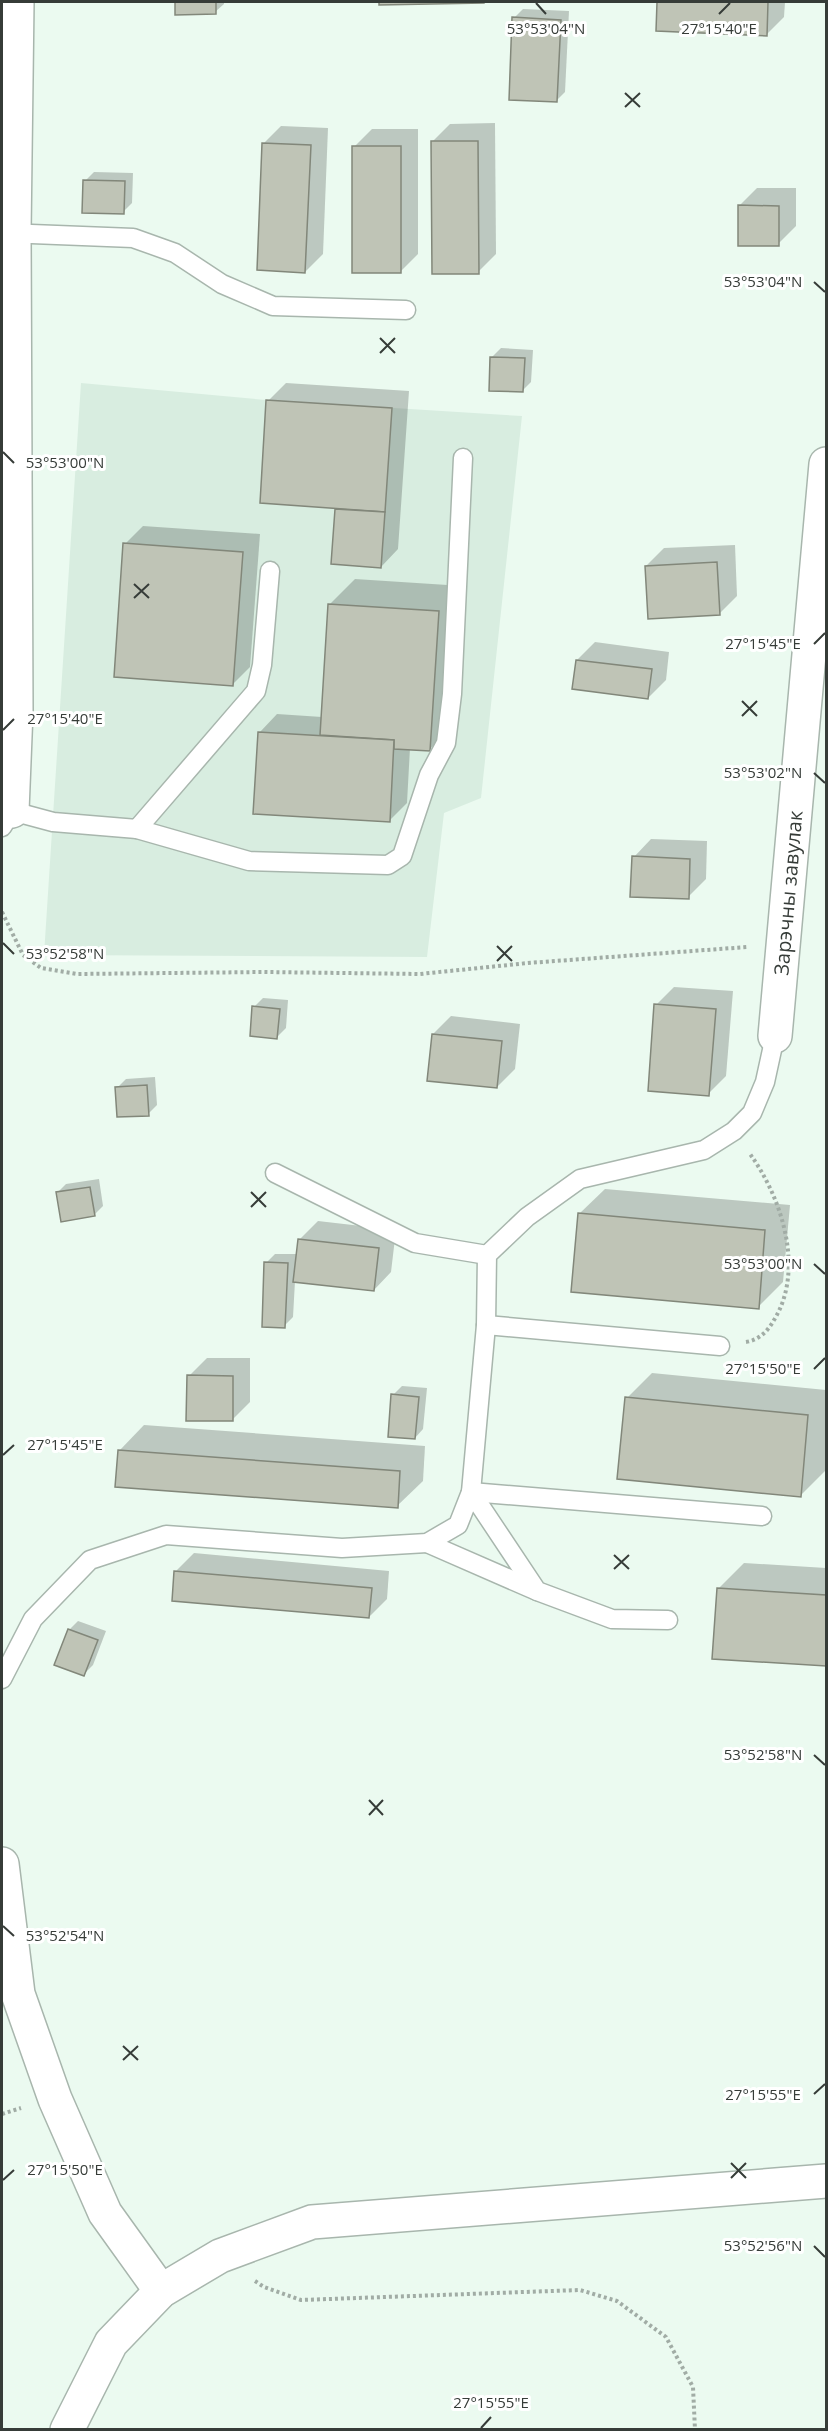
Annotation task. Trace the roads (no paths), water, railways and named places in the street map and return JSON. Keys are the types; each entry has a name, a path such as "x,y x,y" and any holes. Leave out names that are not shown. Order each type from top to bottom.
{"street":[{"path":"5,815 16,711 8,232 17,2"},
{"name":"Зарэчны завулак","path":"775,1036 826,464"},
{"path":"2,1864 18,1994 55,2099 105,2213 161,2291"},
{"path":"67,2430 111,2343 161,2291 220,2256 312,2222 826,2181"}],"lane":[{"path":"8,232 133,238 175,253 222,284 273,306 406,310"},
{"path":"5,815 52,822 137,829 249,861 388,865 402,856 409,841 429,775 446,743 452,694 463,458"},
{"path":"137,829 256,692 262,665 270,571"},
{"path":"2,1679 33,1619 90,1560 166,1534 342,1548 427,1543 458,1525 471,1492 486,1325 487,1255 527,1217 580,1179 704,1150 734,1131 752,1113 765,1082 775,1036"},
{"path":"275,1173 415,1243 487,1255"},
{"path":"486,1325 720,1346"},
{"path":"471,1492 762,1516"},
{"path":"471,1492 537,1591"},
{"path":"427,1543 537,1591 612,1619 668,1620"}]}
